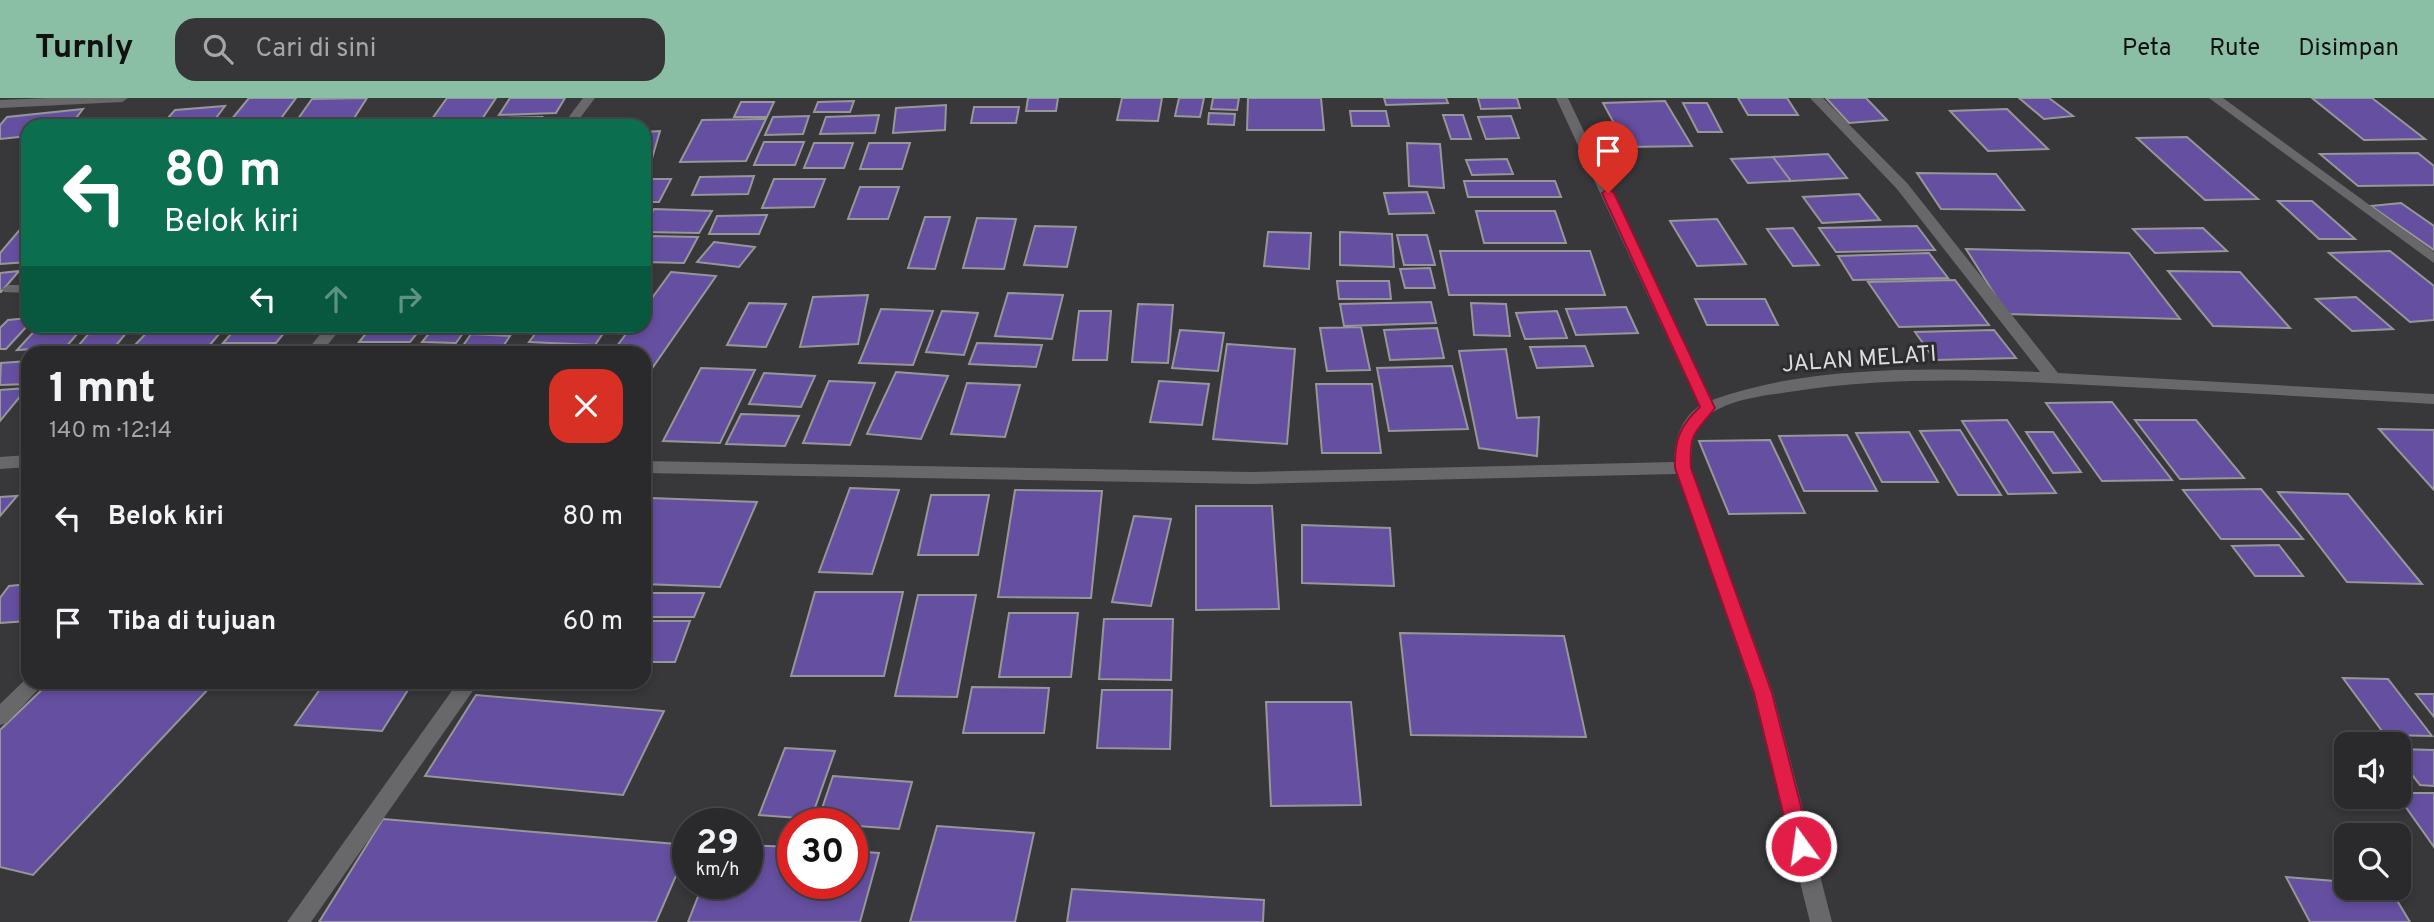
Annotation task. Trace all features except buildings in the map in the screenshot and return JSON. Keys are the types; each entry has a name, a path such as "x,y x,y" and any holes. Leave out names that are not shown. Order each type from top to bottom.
{"street":[{"path":"0,104 122,98"},
{"path":"573,119 589,98"},
{"path":"1562,98 1708,408 1690,425 1682,446 1683,468 1763,693 1821,922"},
{"path":"1816,98 1902,186 2053,377"},
{"path":"2215,98 2434,259"},
{"path":"9,289 21,289"},
{"name":"JALAN MELATI","path":"1708,408 1762,391 1831,380 1898,376 2053,377 2434,399"},
{"path":"0,463 21,462"},
{"path":"651,467 1251,478 1683,468"},
{"path":"0,717 28,689"},
{"path":"298,922 464,689"}],"route":[{"path":"1608,193 1708,408 1690,425 1682,446 1683,468 1763,693 1801,846"}]}
